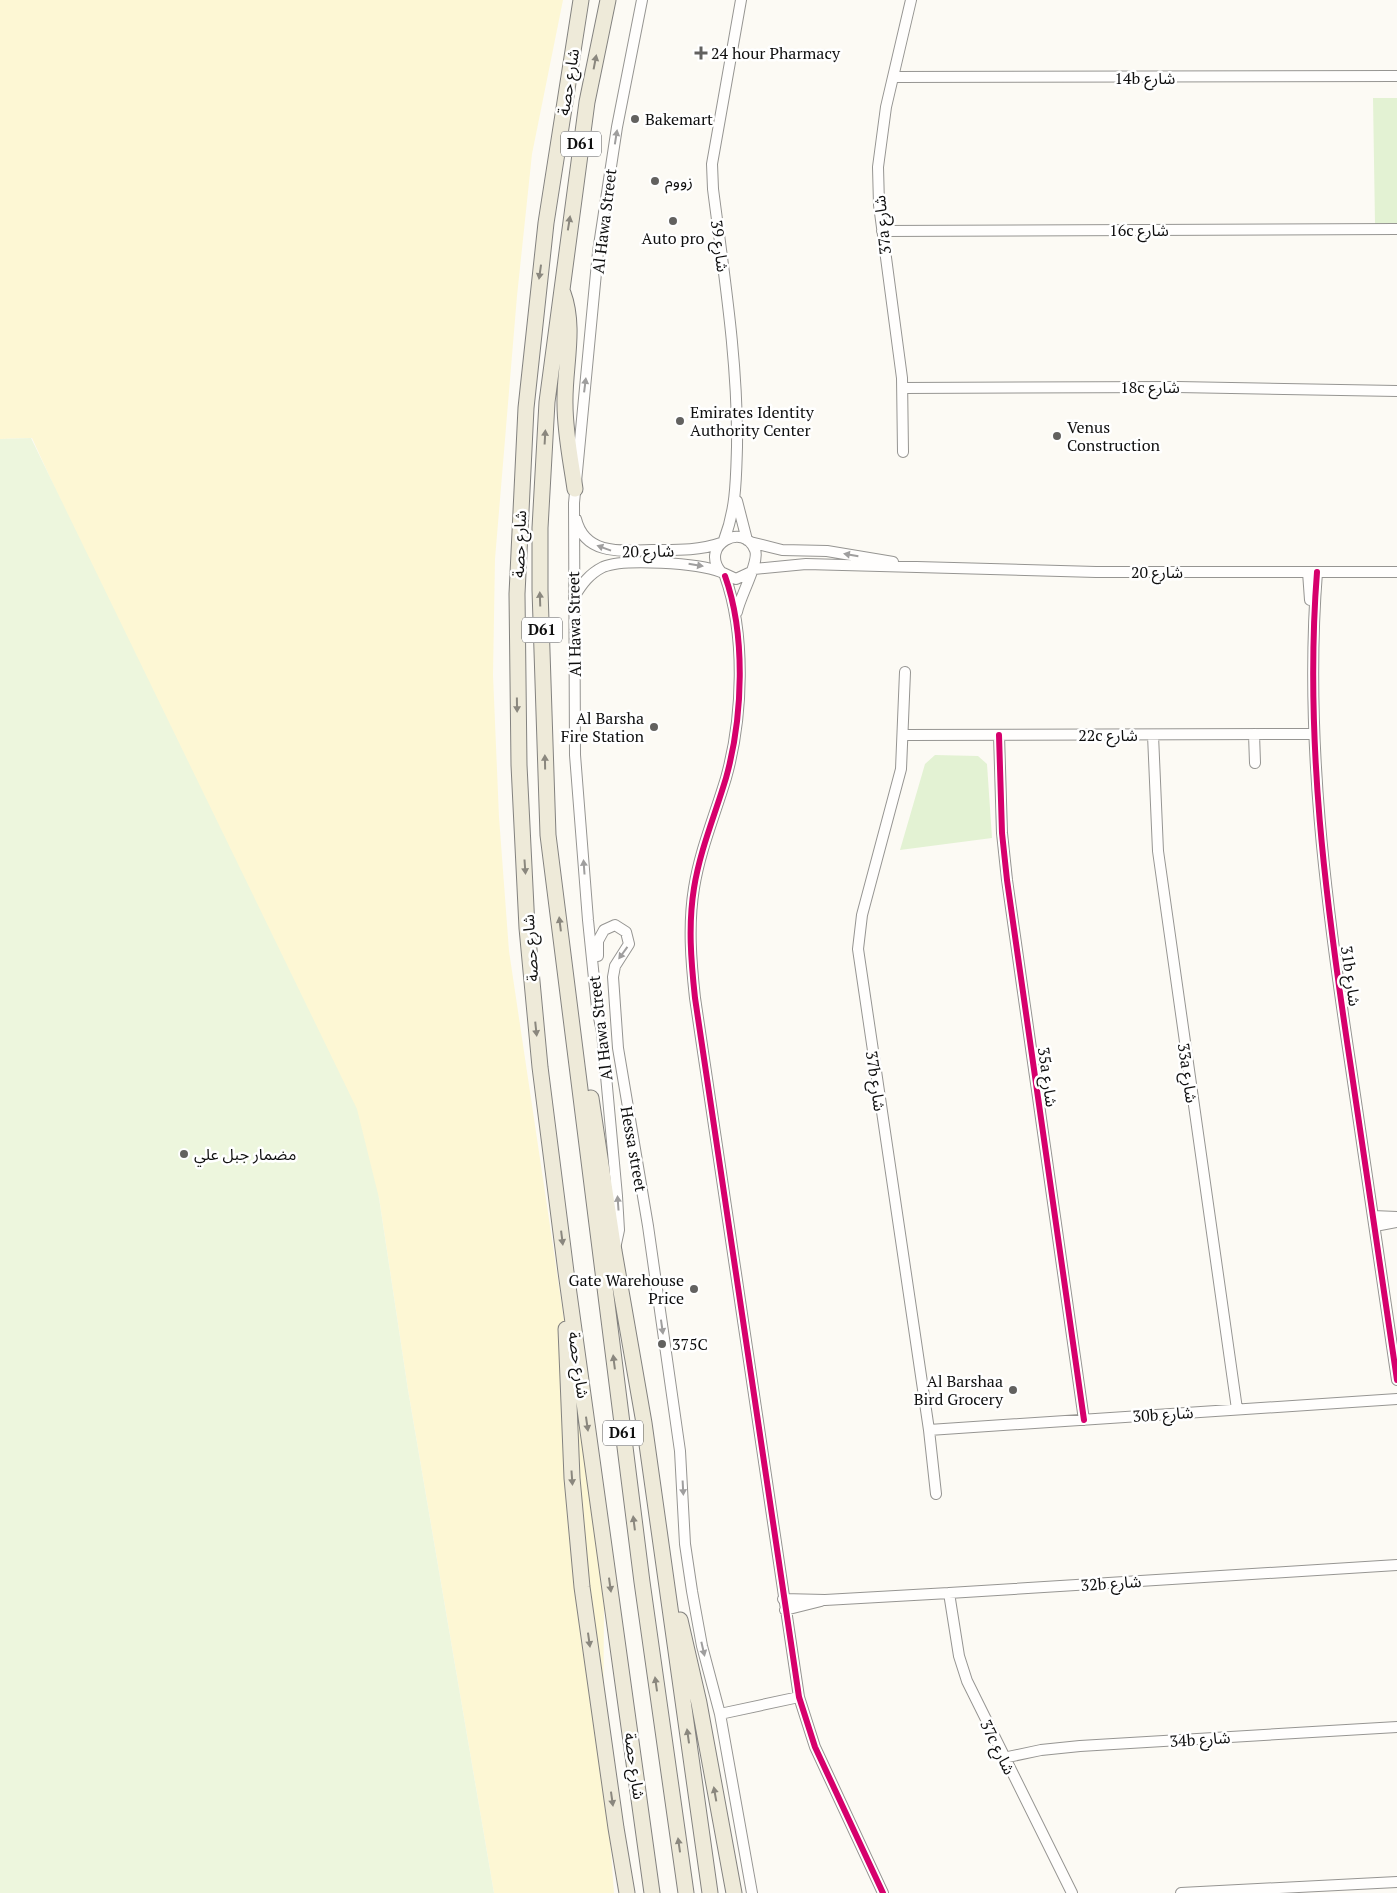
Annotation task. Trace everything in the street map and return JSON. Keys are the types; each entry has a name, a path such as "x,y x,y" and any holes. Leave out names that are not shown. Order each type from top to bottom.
{"main road":[{"name":"شارع حصة","path":"581,0 549,206 532,346 522,470 517,620 518,765 528,936 540,1067 566,1272 652,1893"},
{"name":"شارع حصة","path":"608,0 587,102 547,402 540,528 540,590 548,835 643,1589 686,1893"},
{"path":"562,289 569,309 565,406 574,496"},
{"name":"شارع حصة","path":"566,972 580,1026 614,1251 644,1423 665,1572"},
{"path":"566,1272 566,1374 573,1498 582,1587 616,1828 628,1893"},
{"path":"665,1572 694,1676 734,1893"},
{"name":"D61","path":"665,1572 710,1893"},
{"path":"616,1828 619,1893"}],"street":[{"name":"Al Hawa Street","path":"614,1251 619,1230 618,1213 602,1032 597,1008 588,920 575,755 574,496 598,252 617,127 642,0"},
{"name":"شارع 39","path":"741,0 712,164 735,380 736,495 748,541"},
{"name":"37a شارع","path":"903,452 903,388 882,232 878,167 885,114 911,0"},
{"name":"14b شارع","path":"893,77 1397,76"},
{"name":"16c شارع","path":"882,232 1397,229"},
{"name":"18c شارع","path":"903,388 1177,387 1397,391"},
{"name":"شارع 39","path":"722,542 736,495"},
{"name":"شارع 20","path":"574,496 579,529 585,537 600,548 612,551 693,550 722,542"},
{"path":"736,615 742,593 757,557 755,548 748,541 736,537 722,542 716,551 715,560 723,574 736,615 738,685 735,737 726,777 697,872 691,919 691,950 698,1022 799,1697 814,1747 883,1893"},
{"name":"شارع 20","path":"748,541 782,550 838,552 916,565"},
{"name":"شارع 20","path":"574,597 590,576 601,568 615,564 692,564 723,574"},
{"name":"شارع 20","path":"752,571 806,564 874,567 916,565 1096,572 1397,572"},
{"path":"723,574 736,579 752,571"},
{"name":"31b شارع","path":"1313,572 1313,734 1335,958 1397,1380"},
{"name":"37b شارع","path":"906,672 904,734 898,787 862,914 858,949 891,1189 929,1430 936,1494"},
{"name":"22c شارع","path":"904,734 1313,734"},
{"path":"1254,734 1255,762"},
{"name":"35a شارع","path":"999,735 1002,833 1007,880 1084,1420"},
{"name":"33a شارع","path":"1153,735 1158,852 1237,1409"},
{"name":"Hessa street","path":"602,1032 597,945 604,930 615,926 623,928 630,940 628,948 616,966 613,977 621,1072 648,1226 680,1451 685,1544 692,1591 702,1646 720,1714"},
{"path":"1374,1221 1397,1217"},
{"path":"1374,1221 1397,1222"},
{"name":"30b شارع","path":"929,1430 1397,1399"},
{"name":"32b شارع","path":"784,1599 825,1600 1397,1565"},
{"name":"37c شارع","path":"949,1593 962,1669 972,1694 1072,1893"},
{"name":"32b شارع","path":"785,1610 825,1600"},
{"path":"752,1893 720,1714 799,1697"},
{"name":"34b شارع","path":"1003,1758 1060,1748 1397,1727"},
{"path":"1181,1893 1397,1882"}],"green space":[{"path":"1373,98 1397,98 1397,224 1375,224"},
{"name":"مضمار جبل علي","path":"31,438 357,1109 379,1198 408,1390 494,1893 0,1893 0,439"},
{"path":"935,755 978,756 987,764 992,838 900,850 925,764"}],"sand":[{"path":"0,0 563,0 532,154 517,296 495,559 493,675 499,817 509,951 593,1514 604,1606 603,1742 614,1893 494,1893 408,1390 379,1198 32,438 0,439"}],"cycle path":[{"path":"1317,572 1313,696 1315,759 1326,883 1333,945 1397,1380"},
{"path":"725,576 732,599 739,650 739,703 732,754 704,846 694,888 691,957 695,998 799,1697 815,1747 883,1893"},
{"path":"999,735 1002,833 1007,880 1084,1420"}],"place":[{"name":"24 hour Pharmacy","path":"701,53"},
{"name":"Bakemart","path":"635,119"},
{"name":"زووم","path":"655,181"},
{"name":"Auto pro","path":"673,221"},
{"name":"Emirates Identity Authority Center","path":"680,421"},
{"name":"Venus Construction","path":"1057,436"},
{"name":"Al Barsha Fire Station","path":"654,727"},
{"name":"مضمار جبل علي","path":"184,1154"},
{"name":"Gate Warehouse Price","path":"694,1289"},
{"name":"375C","path":"662,1344"},
{"name":"Al Barshaa Bird Grocery","path":"1013,1390"}]}
